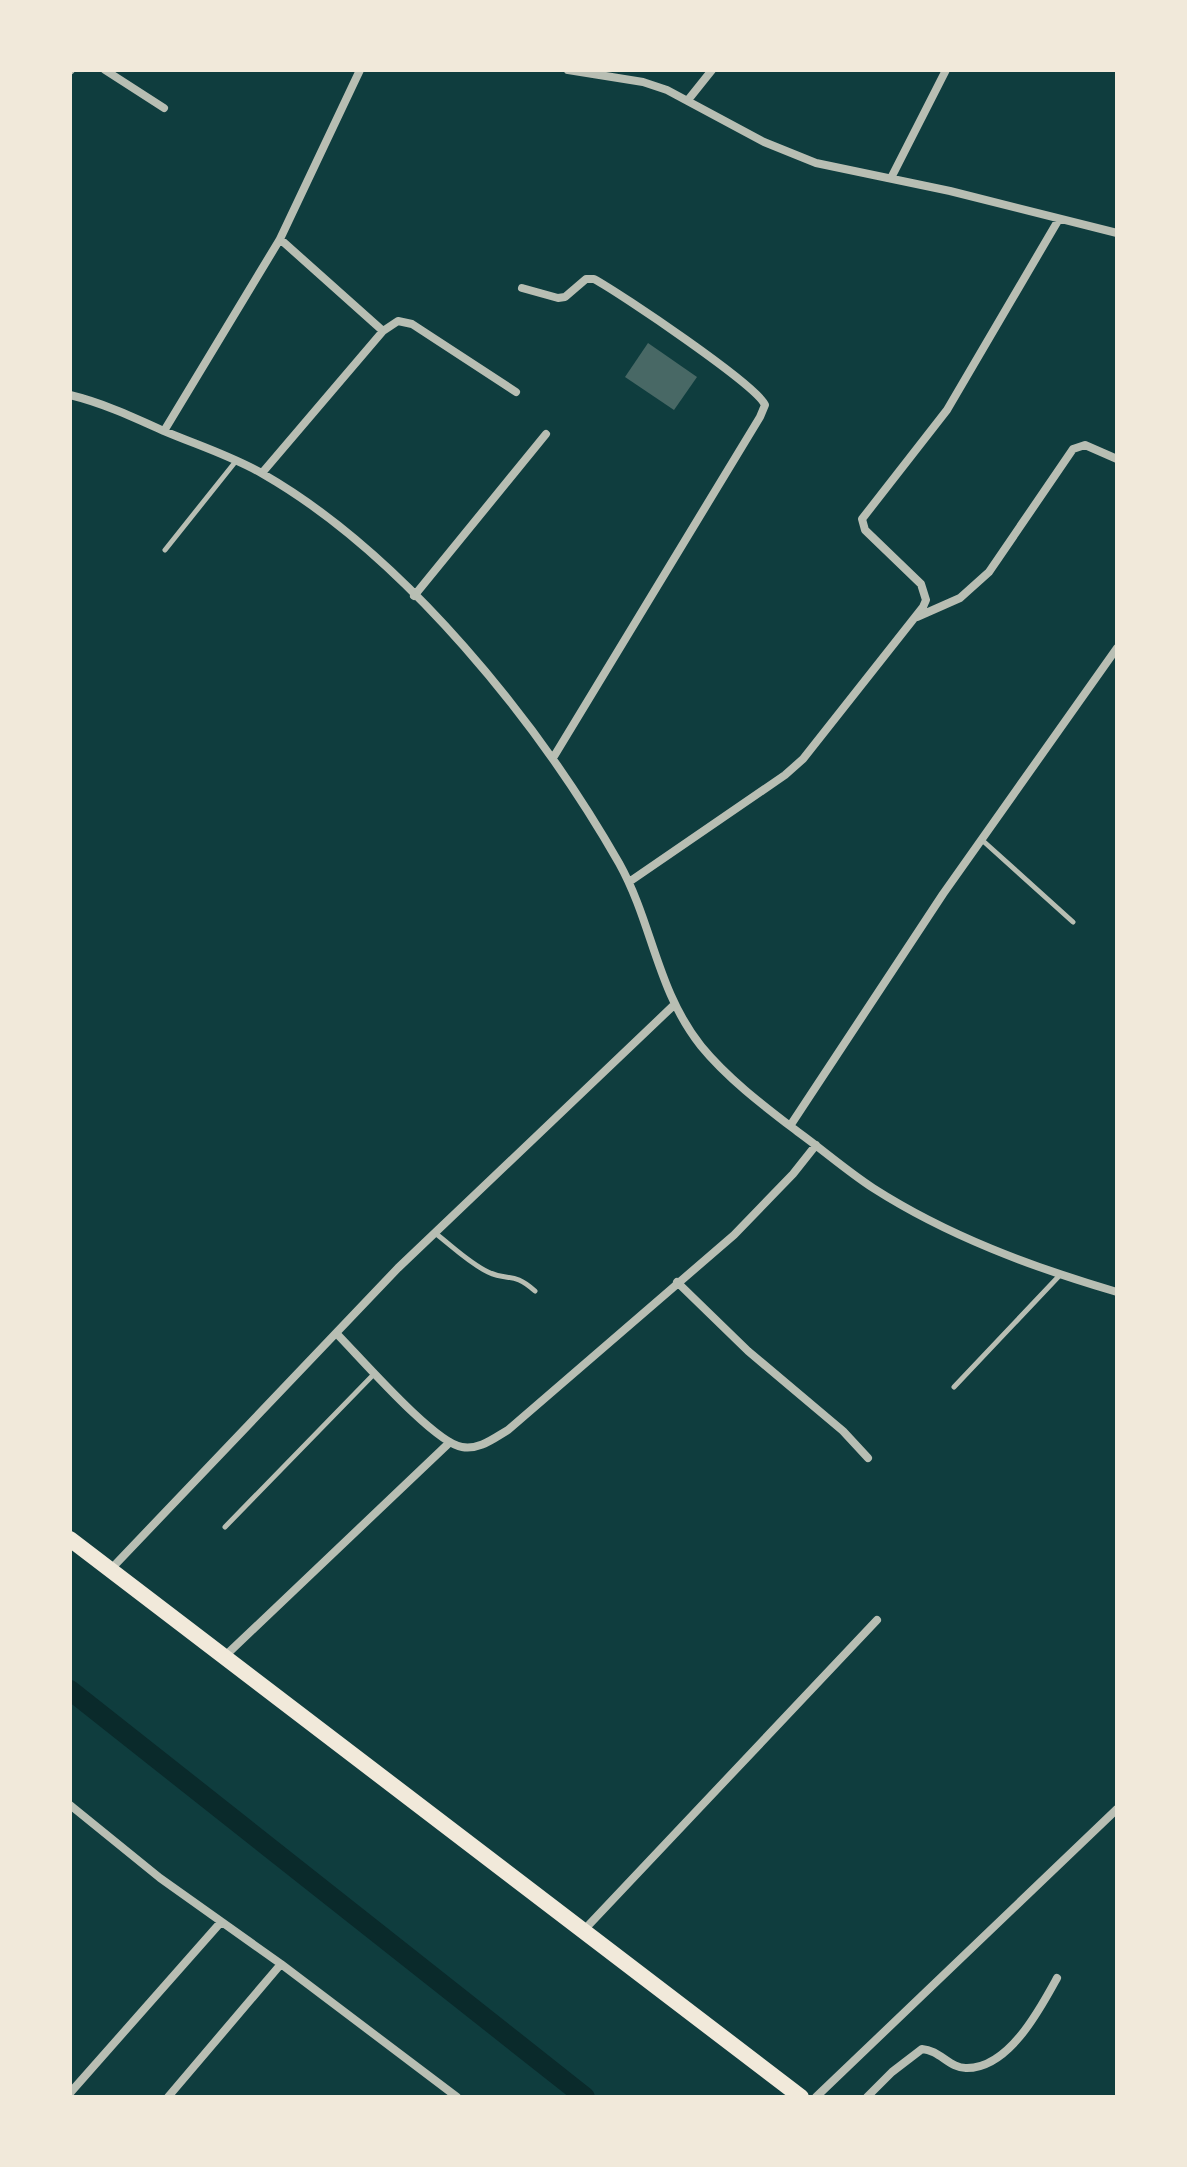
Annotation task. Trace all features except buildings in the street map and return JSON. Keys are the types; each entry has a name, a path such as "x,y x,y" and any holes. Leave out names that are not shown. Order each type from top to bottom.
{"highway":[{"path":"70,1539 801,2097"}],"street":[{"path":"105,70 164,108"},
{"path":"164,431 280,239 360,70"},
{"path":"568,70 643,82 688,100 795,156 1117,233"},
{"path":"688,100 712,70"},
{"path":"891,178 946,70"},
{"path":"629,882 785,775 803,759 916,617 926,600 921,584 865,530 862,519 947,410 1059,219"},
{"path":"280,239 383,331"},
{"path":"522,288 558,298 565,297 586,279 594,279 723,368 758,395 765,405 553,758"},
{"path":"262,473 383,331 398,321 412,324 516,392"},
{"path":"70,395 104,405 262,473 347,533 414,596 482,669 553,758 629,882 674,1005 700,1045 718,1065 790,1126 871,1187 916,1213 964,1238 1060,1275 1117,1292"},
{"path":"414,596 546,434"},
{"path":"916,617 960,598 989,572 1073,449 1085,445 1117,459"},
{"path":"790,1126 982,840 1117,648"},
{"path":"111,1569 435,1233 674,1005"},
{"path":"336,1333 425,1423 449,1443 462,1447 480,1446 508,1430 766,1204 816,1145"},
{"path":"677,1282 748,1351 843,1431 868,1458"},
{"path":"225,1656 449,1443"},
{"path":"583,1931 877,1620"},
{"path":"70,1805 160,1878 281,1964 457,2097"},
{"path":"816,2097 1117,1809"},
{"path":"70,2093 221,1922"},
{"path":"168,2097 281,1964"},
{"path":"867,2097 922,2049 931,2050 956,2067 969,2069 997,2057 1032,2022 1057,1978"}],"lane":[{"path":"165,550 236,461"},
{"path":"982,840 1073,922"},
{"path":"435,1233 480,1268 492,1274 513,1276 535,1291"},
{"path":"954,1387 1060,1275"},
{"path":"225,1527 376,1372"}],"waterway":[{"path":"70,1690 585,2097"}]}
